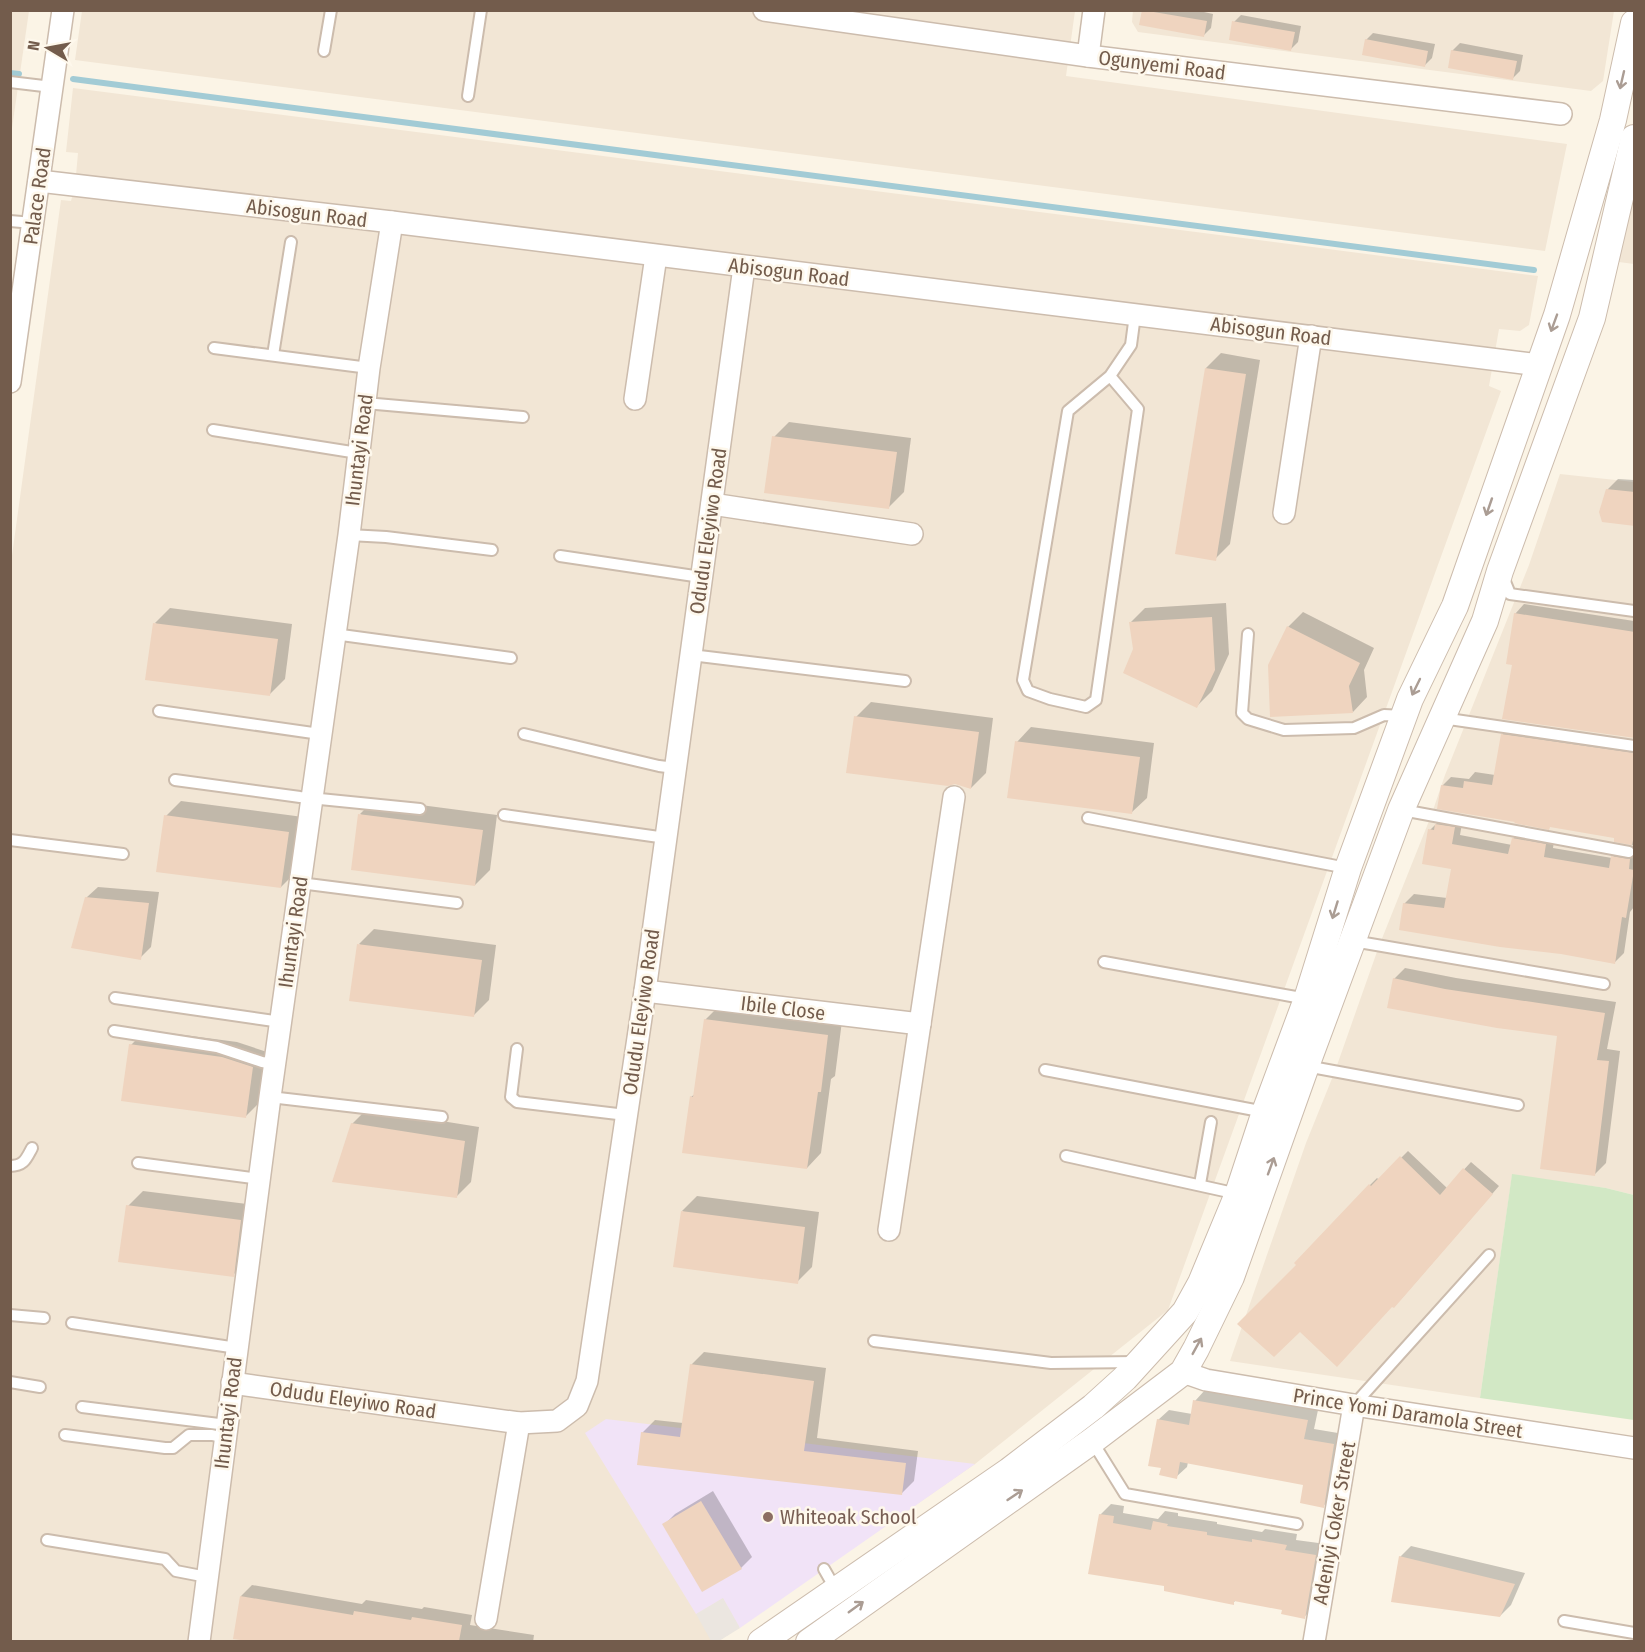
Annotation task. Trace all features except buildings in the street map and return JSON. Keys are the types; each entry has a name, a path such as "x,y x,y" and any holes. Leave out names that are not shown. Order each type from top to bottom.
{"street":[{"name":"Palace Road","path":"10,382 63,10"},
{"name":"Ogunyemi Road","path":"764,10 1088,56 1561,114"},
{"path":"1088,56 1094,10"},
{"path":"761,1641 830,1580 1009,1472 1093,1407 1141,1362 1185,1312 1201,1283 1238,1194 1265,1112 1307,999 1348,868 1410,699 1455,606 1557,315 1613,120 1635,22"},
{"path":"809,1641 1092,1441 1183,1372 1208,1327 1231,1278 1306,1066 1401,810 1485,621 1500,571 1592,318 1635,138"},
{"name":"Abisogun Road","path":"39,181 392,222 1539,365"},
{"name":"Ihuntayi Road","path":"199,1641 270,1097 349,535 369,368 392,222"},
{"path":"635,399 656,256"},
{"name":"Odudu Eleyiwo Road","path":"232,1383 519,1423 557,1421 577,1406 587,1381 627,1115 744,267"},
{"path":"1284,513 1311,336"},
{"path":"712,504 912,534"},
{"path":"1455,606 1485,621"},
{"path":"889,1230 954,798"},
{"name":"Ibile Close","path":"645,991 920,1024"},
{"name":"Prince Yomi Daramola Street","path":"1183,1372 1206,1380 1354,1406 1635,1448"},
{"name":"Adeniyi Coker Street","path":"1314,1641 1354,1406"},
{"path":"486,1619 519,1423"}],"lane":[{"path":"324,51 331,10"},
{"path":"468,96 481,10"},
{"path":"10,82 52,87"},
{"path":"10,220 33,224"},
{"path":"273,355 291,242"},
{"path":"1110,376 1138,409 1096,700 1086,707 1050,699 1028,691 1023,680 1068,411 1110,376 1131,345 1136,315"},
{"path":"214,348 369,368"},
{"path":"365,403 523,417"},
{"path":"213,430 358,453"},
{"path":"349,535 386,537 492,550"},
{"path":"560,556 701,577"},
{"path":"1500,571 1510,594 1635,611"},
{"path":"334,634 511,658"},
{"path":"1248,634 1242,713 1248,719 1284,729 1330,729 1354,728 1384,715 1404,716"},
{"path":"691,655 905,681"},
{"path":"159,711 320,734"},
{"path":"1441,718 1635,746"},
{"path":"524,734 675,768"},
{"path":"175,780 311,798 420,809"},
{"path":"1401,810 1629,852"},
{"path":"504,815 666,838"},
{"path":"1088,818 1348,868"},
{"path":"10,840 123,854"},
{"path":"300,883 457,903"},
{"path":"1353,941 1604,984"},
{"path":"1104,962 1307,999"},
{"path":"115,998 281,1022"},
{"path":"114,1031 217,1047 275,1064"},
{"path":"517,1049 511,1097 517,1102 627,1115"},
{"path":"1306,1066 1518,1105"},
{"path":"1045,1070 1265,1112"},
{"path":"270,1097 442,1118"},
{"path":"1200,1184 1211,1122"},
{"path":"10,1166 20,1166 25,1162 32,1148"},
{"path":"1066,1156 1238,1194"},
{"path":"138,1163 260,1179"},
{"path":"1354,1406 1489,1255"},
{"path":"10,1315 44,1318"},
{"path":"72,1323 237,1348"},
{"path":"874,1341 1052,1363 1141,1362"},
{"path":"10,1382 40,1387"},
{"path":"82,1407 226,1431"},
{"path":"65,1435 173,1448 189,1435 226,1431"},
{"path":"1092,1441 1125,1494 1297,1524"},
{"path":"46,1540 165,1559 176,1571 207,1577"},
{"path":"1564,1621 1635,1633"}],"shaded area":[{"path":"1133,10 1614,11 1603,81 1591,91 1138,32 1132,22"},
{"path":"11,11 29,11 11,135"},
{"path":"82,11 1075,11 1066,76 1567,144 1545,251 75,60"},
{"path":"73,88 1538,276 1529,325 1520,331 1499,329 1489,386 1501,391 1168,1310 975,1464 719,1641 11,1642 10,570 61,200 71,201 75,186 78,153 66,152"},
{"path":"1634,188 1634,264 1619,262"},
{"path":"1560,474 1634,482 1634,1195 1606,1188 1512,1175 1480,1398 1230,1361 1306,1143 1335,1071 1379,946 1529,565"},
{"name":"Whiteoak School","path":"606,1419 975,1464 740,1628 723,1598 696,1614 585,1433"},
{"path":"723,1598 740,1628 719,1641 711,1641 696,1614"}],"green space":[{"path":"1512,1174 1606,1188 1634,1195 1634,1420 1480,1398"}],"waterway":[{"path":"10,73 19,74"},
{"path":"73,79 1534,270"}],"place":[{"name":"Whiteoak School","path":"768,1517"}]}
